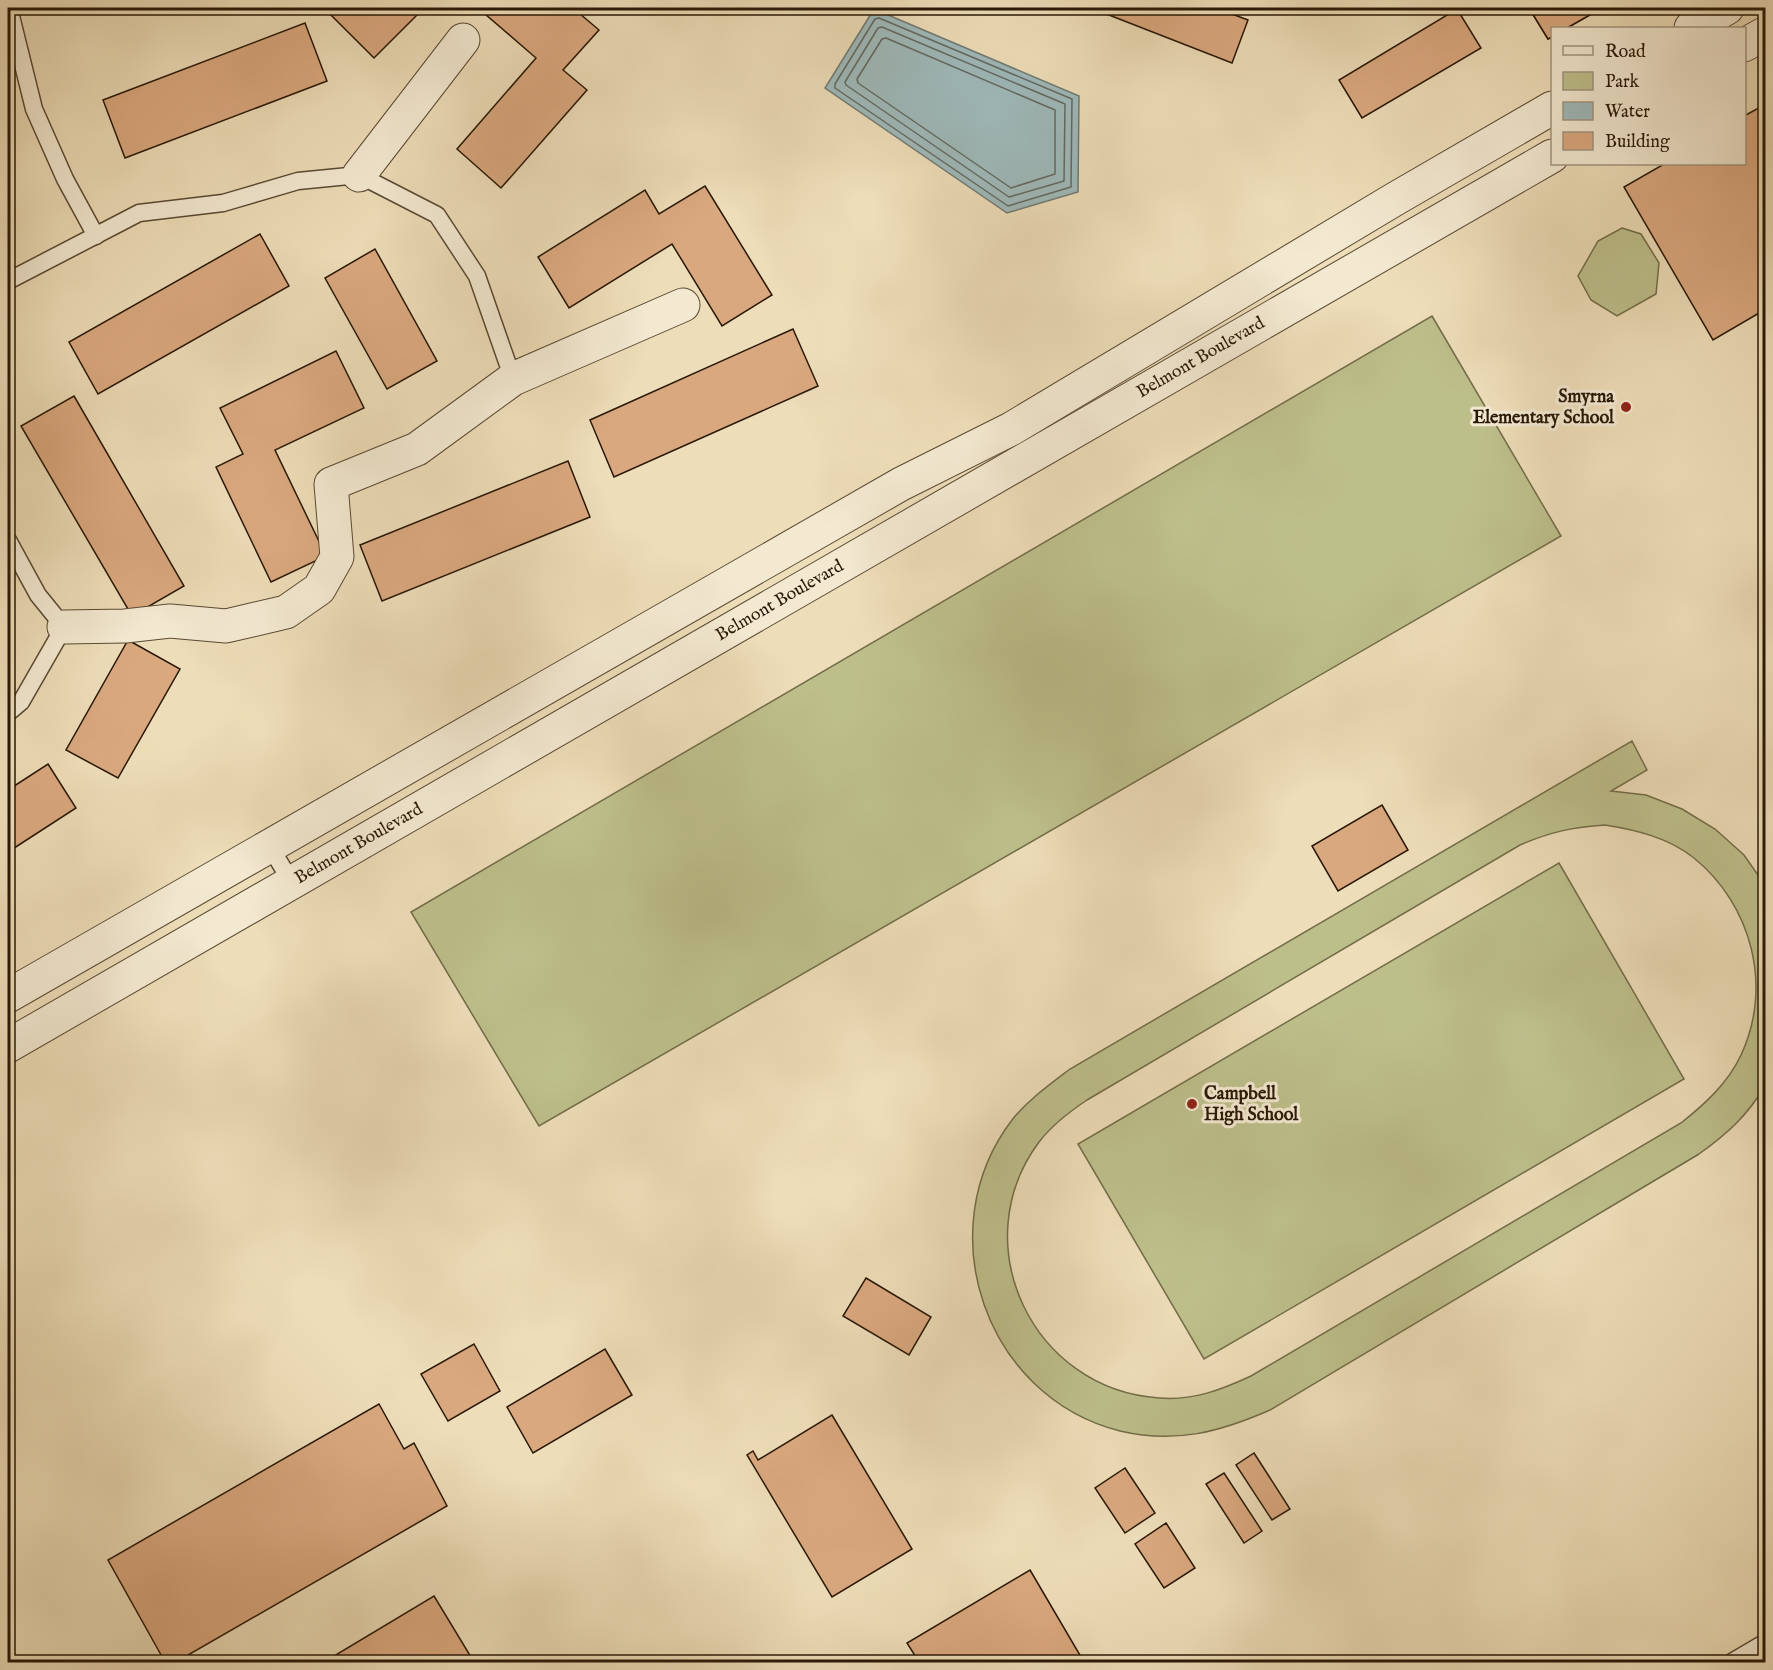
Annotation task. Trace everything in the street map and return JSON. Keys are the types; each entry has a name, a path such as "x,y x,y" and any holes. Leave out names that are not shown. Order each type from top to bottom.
{"street":[{"path":"1693,27 1727,8"},
{"path":"1746,44 1766,33"},
{"path":"359,176 463,40"},
{"name":"Belmont Boulevard","path":"8,996 901,484 1011,429 1395,199 1551,109"},
{"name":"Belmont Boulevard","path":"8,1046 1551,157"},
{"path":"64,627 125,626 170,621 226,626 286,612 319,589 337,557 331,484 417,449 513,379 682,305"}],"lane":[{"path":"9,8 33,110 65,179 96,236"},
{"path":"8,281 139,213 223,203 298,181 359,176 436,215 477,276 513,379"},
{"path":"8,540 38,595 64,627 21,702 8,713"},
{"path":"269,845 292,883"},
{"path":"1732,1662 1766,1642"}],"green space":[{"path":"1622,228 1641,234 1659,263 1656,294 1617,316 1591,300 1578,276 1598,241"},
{"path":"1432,316 1561,536 539,1126 411,912"},
{"path":"1632,741 1647,770 1611,791 1646,795 1682,809 1715,829 1744,855 1765,885 1765,1086 1736,1124 1699,1154 1270,1410 1215,1430 1178,1436 1140,1435 1120,1431 1073,1412 1034,1384 1004,1347 984,1304 974,1258 974,1210 987,1164 1018,1113 1070,1069","holes":["1605,825 1641,832 1663,840 1694,858 1714,877 1730,899 1743,923 1751,949 1755,975 1755,1002 1751,1029 1730,1075 1699,1108 1681,1123 1251,1376 1229,1386 1183,1398 1159,1398 1115,1389 1076,1369 1046,1340 1023,1305 1010,1266 1008,1224 1017,1182 1039,1142 1055,1124 1087,1100 1520,845 1552,833"]},
{"path":"1559,863 1684,1079 1204,1359 1078,1144"}],"water":[{"path":"874,9 1079,96 1078,192 1007,213 825,88"}],"building":[{"path":"335,8 424,8 374,58 329,13"},
{"path":"478,8 573,8 599,30 563,70 587,90 501,188 457,149 536,58"},
{"path":"1107,8 1216,8 1248,20 1232,63 1104,13"},
{"path":"1529,8 1602,8 1569,27 1551,27 1551,38 1548,39"},
{"path":"1529,8 1602,8 1569,27 1551,27 1551,38 1548,39"},
{"path":"1457,9 1481,48 1362,118 1339,80"},
{"path":"305,23 327,81 125,158 103,100"},
{"path":"1766,104 1766,309 1713,340 1624,187 1662,165 1746,165 1746,115"},
{"path":"705,186 772,295 722,326 672,244 569,308 538,257 645,190 659,214"},
{"path":"260,234 289,286 98,394 69,342"},
{"path":"375,249 437,361 387,389 325,278"},
{"path":"793,329 818,386 614,477 590,420"},
{"path":"336,351 364,408 275,450 326,556 271,582 216,467 243,454 220,408"},
{"path":"74,396 184,586 132,616 21,426"},
{"path":"568,461 590,517 382,601 360,545"},
{"path":"128,640 180,669 118,778 66,750"},
{"path":"48,764 76,808 8,852 8,790"},
{"path":"1382,805 1408,850 1338,891 1312,846"},
{"path":"866,1278 931,1317 909,1355 843,1316"},
{"path":"474,1344 500,1391 448,1421 421,1374"},
{"path":"605,1349 632,1395 533,1453 507,1407"},
{"path":"379,1404 404,1449 414,1443 447,1506 176,1662 165,1662 108,1560"},
{"path":"832,1415 912,1549 832,1597 747,1455 753,1451 758,1460"},
{"path":"1254,1453 1290,1509 1272,1520 1236,1465"},
{"path":"1125,1468 1155,1513 1125,1533 1095,1488"},
{"path":"1224,1473 1262,1531 1244,1543 1206,1484"},
{"path":"1166,1523 1195,1568 1164,1588 1135,1544"},
{"path":"1030,1570 1084,1662 919,1662 907,1643"},
{"path":"434,1596 474,1662 324,1662"}],"place":[{"name":"Smyrna Elementary School","path":"1626,407"},
{"name":"Campbell High School","path":"1192,1104"}]}
